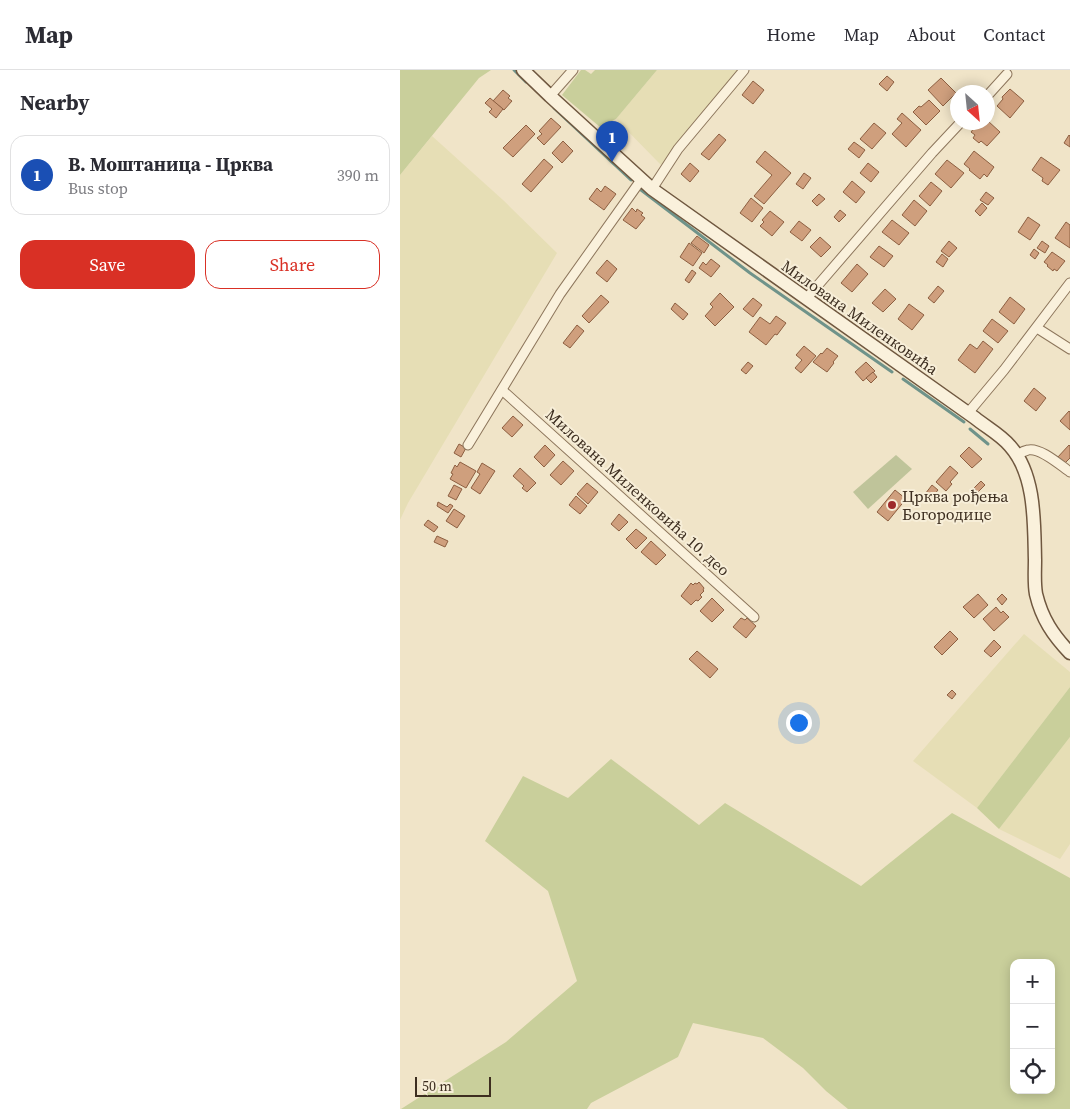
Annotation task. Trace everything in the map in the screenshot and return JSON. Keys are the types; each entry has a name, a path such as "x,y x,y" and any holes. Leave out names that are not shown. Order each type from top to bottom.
{"street":[{"name":"Милована Миленковића","path":"524,70 652,189 968,413 1010,446 1024,469 1029,486 1032,502 1035,584 1041,610 1053,635 1070,653"},
{"path":"550,96 573,70"},
{"path":"652,189 678,149 744,70"},
{"path":"995,87 1007,74"},
{"path":"806,299 954,130"},
{"path":"468,444 560,294 641,180"},
{"path":"968,413 1004,370 1070,283"},
{"path":"1036,328 1070,350"},
{"name":"Милована Миленковића 10. део","path":"502,390 754,617"},
{"path":"1017,456 1027,450 1036,450 1070,472"}],"shaded area":[{"path":"657,70 739,70 661,165 616,119"},
{"path":"432,136 503,200 557,253 408,503 400,520 400,175"},
{"path":"1024,634 1070,672 1070,687 977,808 913,761"},
{"path":"1070,737 1070,844 1060,859 999,829"}],"green space":[{"path":"400,70 491,70 479,78 400,175"},
{"path":"581,70 591,74 595,70 657,70 616,119 600,127 562,95"},
{"path":"896,455 912,469 868,509 853,492"},
{"path":"1070,687 1070,737 999,829 977,808"},
{"path":"611,759 699,825 725,803 861,886 952,813 1070,878 1070,1109 848,1109 826,1091 803,1068 763,1038 693,1023 678,1057 591,1103 587,1109 401,1109 506,1042 577,981 548,891 485,841 523,776 568,798"}],"building":[{"path":"887,76 894,82 887,91 879,84"},
{"path":"941,78 950,87 950,99 943,106 928,90"},
{"path":"753,81 764,90 753,104 742,95"},
{"path":"1010,89 1024,101 1010,118 997,106"},
{"path":"503,90 510,96 508,98 512,101 504,110 493,101"},
{"path":"490,98 503,109 496,118 489,112 492,109 485,103"},
{"path":"929,100 940,111 926,125 913,112"},
{"path":"902,113 921,130 906,147 892,134 902,123 897,119"},
{"path":"551,118 561,127 544,145 537,138 542,134 539,131"},
{"path":"874,123 886,133 872,149 860,139"},
{"path":"526,125 535,134 513,157 503,148"},
{"path":"995,127 1000,132 987,146 973,138 975,135 971,132 973,130 995,130"},
{"path":"719,134 726,140 709,160 701,154"},
{"path":"1070,136 1070,147 1064,143"},
{"path":"563,141 573,151 562,163 552,153"},
{"path":"854,142 865,150 859,158 848,149"},
{"path":"765,151 791,173 764,204 754,196 772,175 756,162"},
{"path":"974,151 994,167 987,177 984,174 980,179 964,164"},
{"path":"1041,157 1060,170 1048,185 1042,181 1043,178 1032,170"},
{"path":"544,159 553,167 531,192 522,184"},
{"path":"947,160 964,173 951,188 935,174"},
{"path":"690,163 699,171 690,182 681,174"},
{"path":"868,163 879,172 871,182 860,173"},
{"path":"804,173 811,178 803,189 796,184"},
{"path":"852,181 865,192 856,203 843,192"},
{"path":"931,182 942,191 930,206 919,196"},
{"path":"605,186 616,194 604,210 589,199 597,188 601,192"},
{"path":"986,192 994,198 988,205 980,200"},
{"path":"819,194 825,199 817,206 812,201"},
{"path":"751,198 763,208 752,222 740,213"},
{"path":"914,200 927,211 915,226 902,215"},
{"path":"982,203 987,208 980,216 975,211"},
{"path":"632,208 636,212 637,209 643,213 641,215 645,218 636,229 623,220"},
{"path":"840,210 846,215 839,222 834,217"},
{"path":"770,211 784,222 772,236 760,226 764,222 762,220"},
{"path":"1028,217 1040,225 1030,240 1018,232"},
{"path":"892,220 909,233 899,245 882,232"},
{"path":"799,221 811,230 802,241 790,232"},
{"path":"1066,222 1070,225 1070,248 1055,238"},
{"path":"697,236 709,245 704,253 691,243"},
{"path":"820,237 831,247 821,257 810,247"},
{"path":"949,241 957,248 949,257 941,251"},
{"path":"1042,241 1049,246 1045,253 1037,248"},
{"path":"689,243 702,253 693,266 680,257"},
{"path":"879,246 893,256 884,267 870,257"},
{"path":"1034,249 1039,253 1035,259 1030,255"},
{"path":"1052,252 1065,261 1057,271 1054,269 1053,271 1044,262"},
{"path":"942,254 948,259 943,267 936,262"},
{"path":"711,259 720,266 711,277 699,268 703,262 706,265"},
{"path":"607,260 617,269 607,282 596,273"},
{"path":"857,264 868,274 852,292 841,283"},
{"path":"692,270 696,273 689,283 685,280"},
{"path":"938,286 944,291 934,303 928,298"},
{"path":"885,289 896,299 883,312 872,303"},
{"path":"720,293 734,307 715,326 705,316 713,307 710,304"},
{"path":"601,295 609,302 589,323 582,316"},
{"path":"1010,297 1025,309 1014,324 999,312"},
{"path":"753,298 762,305 753,317 743,309"},
{"path":"675,303 688,314 683,320 671,309"},
{"path":"909,304 924,315 912,330 898,319"},
{"path":"776,316 786,323 766,345 749,332 760,317 770,324"},
{"path":"992,319 1008,331 998,343 983,331"},
{"path":"577,325 584,331 570,348 563,343"},
{"path":"983,341 993,349 975,373 958,360 970,344 977,349"},
{"path":"804,346 816,356 801,373 795,368 802,360 796,355"},
{"path":"827,348 838,356 827,372 813,362"},
{"path":"748,362 753,366 746,374 741,370"},
{"path":"866,362 875,371 863,381 855,372"},
{"path":"873,372 877,377 871,383 866,378"},
{"path":"1034,388 1046,398 1036,411 1024,401"},
{"path":"1070,412 1070,430 1060,421"},
{"path":"513,416 523,425 512,437 502,428"},
{"path":"459,444 466,448 461,457 454,453"},
{"path":"545,445 555,455 544,467 534,457"},
{"path":"1069,445 1070,458 1064,464 1057,458"},
{"path":"969,447 982,459 972,468 960,456"},
{"path":"563,461 574,471 561,485 550,475"},
{"path":"460,462 476,471 466,488 450,479 455,465 457,467"},
{"path":"482,463 495,471 480,494 471,488 480,474 477,472"},
{"path":"950,466 958,473 950,482 952,484 946,491 936,482"},
{"path":"520,468 536,483 527,492 522,488 524,486 513,476"},
{"path":"981,481 985,485 978,492 974,488"},
{"path":"587,483 598,492 588,504 577,494"},
{"path":"454,485 462,489 456,500 448,496"},
{"path":"932,485 938,490 928,502 922,498"},
{"name":"Црква рођења Богородице","path":"895,490 906,499 888,521 877,512"},
{"path":"576,496 587,506 580,514 569,505"},
{"path":"438,502 447,507 450,504 453,506 448,513 437,506"},
{"path":"454,509 465,516 457,528 446,521"},
{"path":"619,514 628,522 619,531 611,524"},
{"path":"428,520 438,527 434,532 424,525"},
{"path":"636,529 647,538 636,549 626,539"},
{"path":"437,536 448,541 445,547 434,542"},
{"path":"651,541 666,555 656,565 641,552"},
{"path":"699,582 704,588 700,595 702,597 691,605 681,596 691,583 693,585"},
{"path":"978,594 988,605 974,618 963,607"},
{"path":"1002,594 1007,599 1002,605 997,599"},
{"path":"712,598 724,610 712,622 700,611"},
{"path":"996,607 1001,613 1003,611 1009,617 994,631 983,619"},
{"path":"741,618 745,620 747,618 756,626 746,638 733,627"},
{"path":"950,631 958,639 942,655 934,647"},
{"path":"994,640 1001,647 991,657 984,651"},
{"path":"697,651 718,669 710,678 689,659"},
{"path":"952,690 956,694 952,699 947,695"}],"waterway":[{"path":"514,70 526,82"},
{"path":"554,108 631,180"},
{"path":"641,190 750,273 892,372"},
{"path":"903,379 964,422"},
{"path":"970,429 988,444"}],"place":[{"name":"В. Моштаница - Црква","path":"612,162"},
{"name":"Црква рођења Богородице","path":"892,505"}]}
